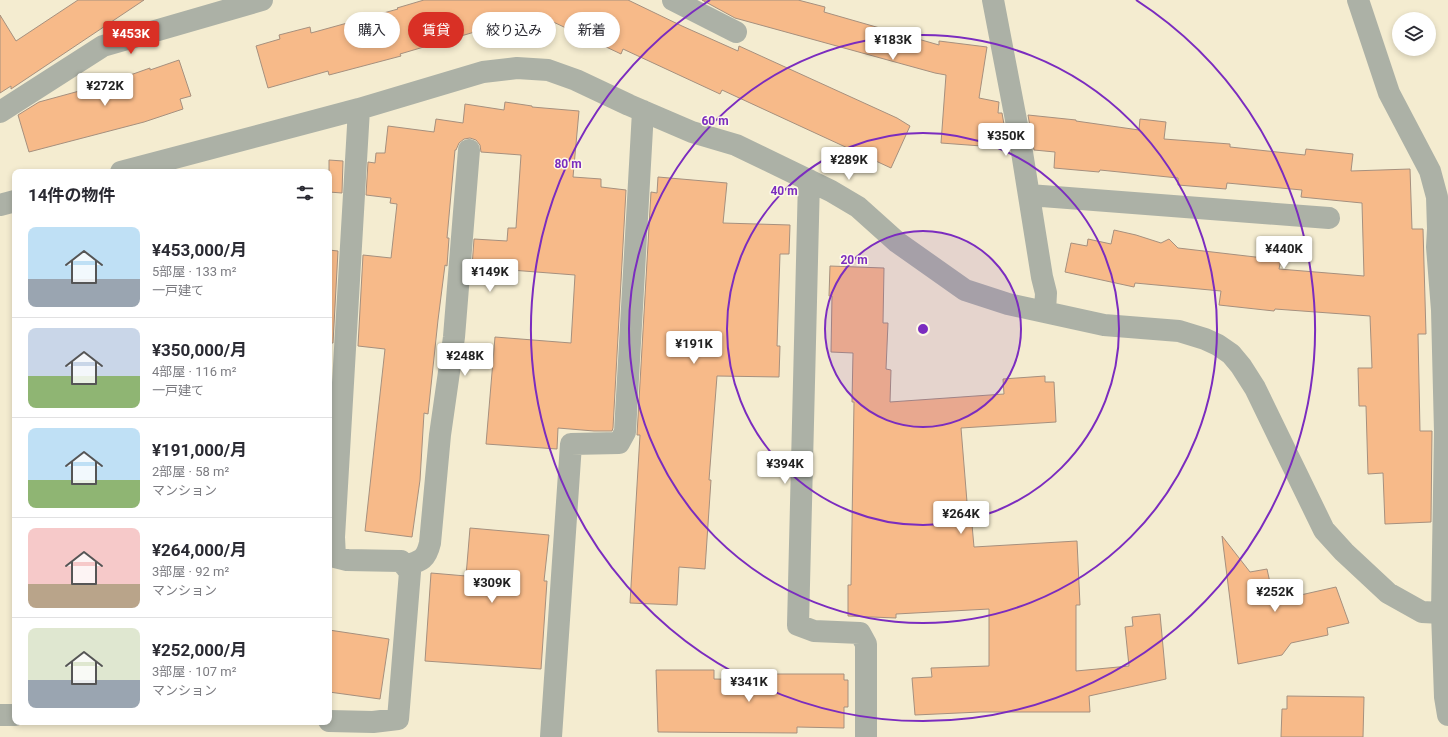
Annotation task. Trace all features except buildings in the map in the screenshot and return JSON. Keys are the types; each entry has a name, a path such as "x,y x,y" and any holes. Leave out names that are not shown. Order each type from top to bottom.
{"street":[{"path":"0,112 103,46 262,0"},
{"path":"673,0 736,32"},
{"path":"993,0 1021,146 1042,278 1046,293 1045,312"},
{"path":"1358,0 1389,93 1430,171 1437,197 1437,247 1442,310 1445,432 1442,612 1445,698 1448,715"},
{"path":"132,169 359,109 483,72 517,68 548,70 576,80 692,132 736,145 831,191 858,207 897,242 965,290 1008,304 1104,325 1179,331 1205,338 1218,345 1231,354 1241,366 1255,388 1324,530 1344,552 1388,593 1422,612 1442,612"},
{"path":"332,722 373,729 398,719 410,572 401,561 347,560 335,557 334,529 359,109"},
{"path":"551,737 571,444 619,443 625,432 643,111"},
{"path":"405,566 419,562 428,554 430,543 440,434 454,337 469,150"},
{"path":"810,180 798,625 814,632 860,633 866,644 866,737"},
{"path":"1029,195 1330,218"},
{"path":"0,205 12,202"},
{"path":"0,715 12,715"}]}
